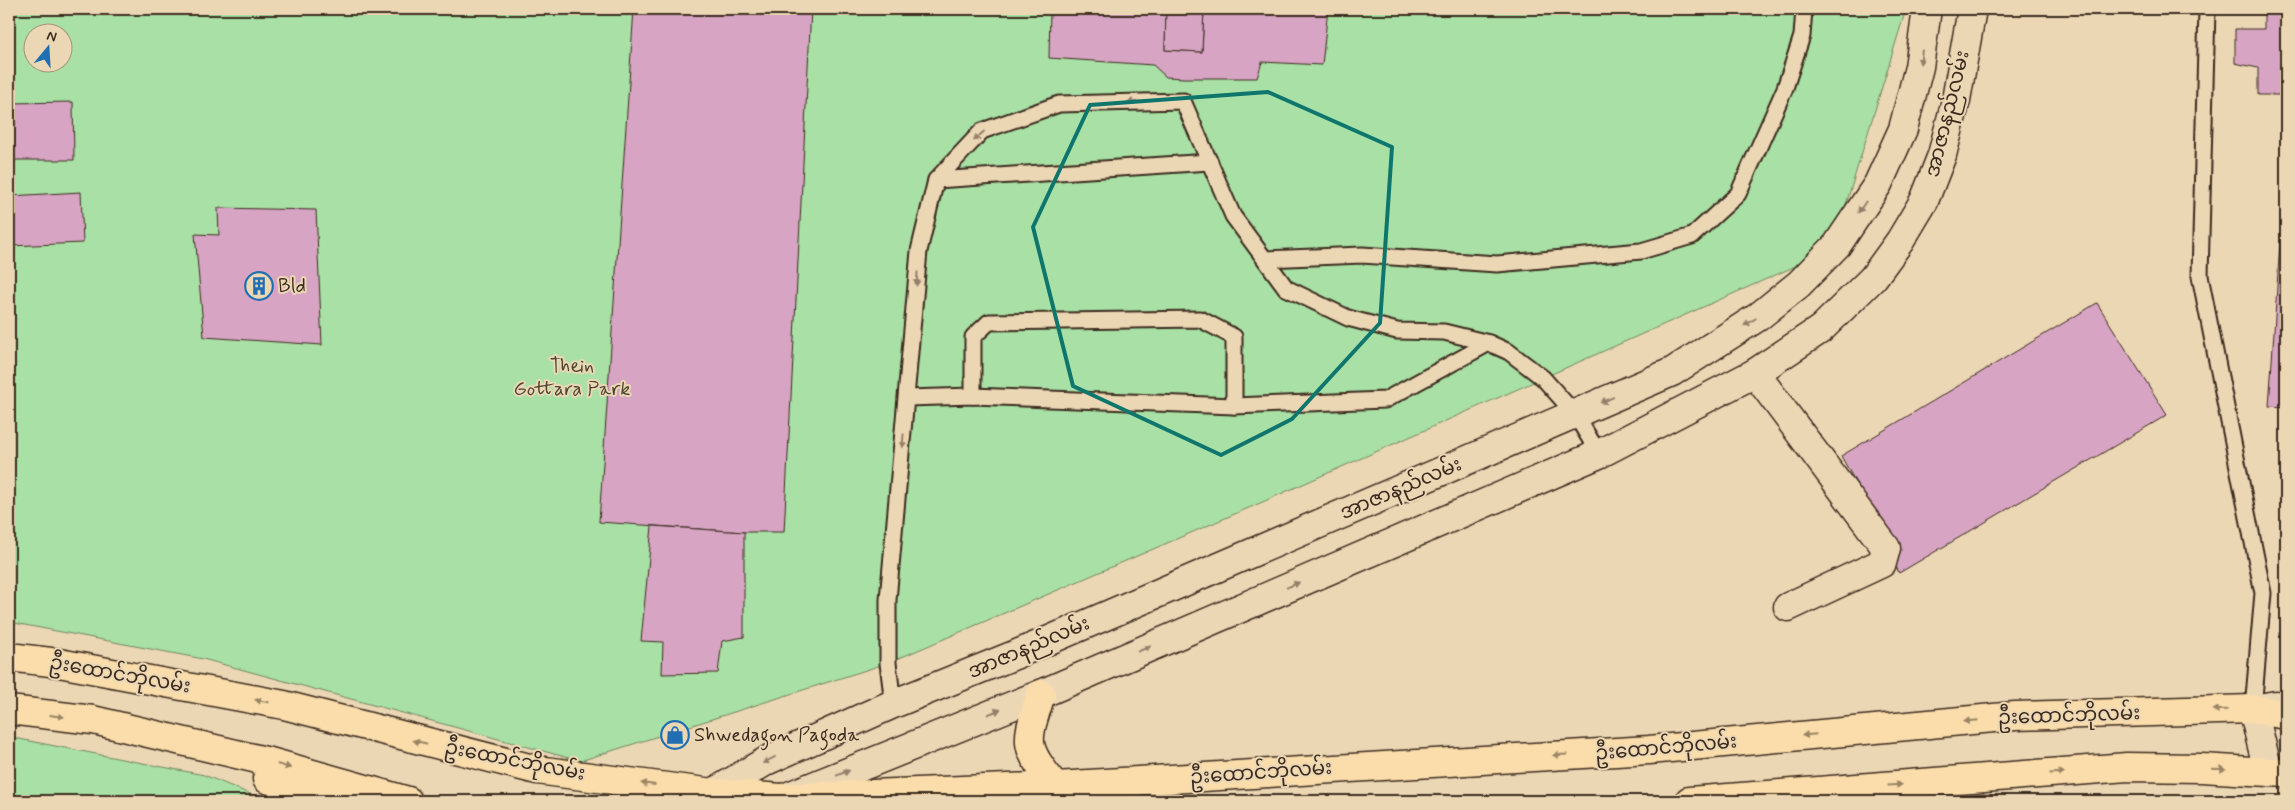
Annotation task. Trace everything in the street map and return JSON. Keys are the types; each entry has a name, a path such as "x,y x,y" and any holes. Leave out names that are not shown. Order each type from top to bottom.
{"main road":[{"name":"အာဇာနည်လမ်း","path":"713,797 768,760 893,704 1017,654 1672,372 1758,317 1799,284 1837,245 1878,184 1903,129 1919,67 1927,9"},
{"name":"အာဇာနည်လမ်း","path":"782,800 1041,694 1599,454 1755,373 1821,329 1873,278 1920,209 1942,155 1956,100 1972,9"},
{"path":"1755,373 1886,548 1882,563 1788,607"},
{"name":"ဦးထောင်ဘိုလမ်း","path":"9,657 59,663 284,706 537,770 713,797 782,800 1055,786 1649,750 2016,716 2253,710 2286,715"},
{"path":"1041,694 1029,732 1030,747 1037,763 1055,786"},
{"path":"1689,801 2127,767 2277,772 2253,710 2286,703"},
{"path":"9,710 93,720 270,762 408,801"},
{"path":"93,720 332,801"}],"lane":[{"path":"1265,259 1362,255 1497,264 1642,251 1692,236 1738,194 1785,88 1802,36 1804,9"},
{"path":"2207,9 2200,276 2263,593 2253,710"},
{"path":"893,704 888,663 888,600 919,251 936,180 982,131 1059,104 1183,101 1234,216 1286,288 1348,318 1397,331 1444,332 1489,343 1508,352 1543,378 1575,414 1599,454"},
{"path":"936,180 1210,162"},
{"path":"973,396 973,337 989,322 1200,319 1234,337 1234,406"},
{"path":"907,398 973,396 1234,406 1385,400 1489,343"}],"highlighted area":[{"path":"1268,92 1392,147 1380,323 1292,419 1221,455 1073,386 1033,227 1090,105"}],"green space":[{"name":"Thein Gottara Park","path":"9,9 1906,9 1832,250 1258,504 888,663 580,761 203,659 9,622"},
{"path":"9,737 204,775 265,800 9,801"}],"building":[{"path":"634,9 811,9 784,532 744,532 599,522"},
{"path":"1050,9 1166,9 1165,50 1202,52 1204,9 1328,9 1322,65 1262,62 1257,78 1184,78 1166,77 1153,65 1049,58"},
{"path":"1166,9 1204,9 1202,52 1165,50"},
{"path":"2264,9 2286,9 2286,95 2258,95 2258,68 2235,63 2235,29 2264,29"},
{"path":"73,102 74,160 9,160 9,103"},
{"path":"81,192 83,243 9,246 9,196"},
{"name":"Bld","path":"218,208 316,210 322,345 204,337 195,234 219,235"},
{"path":"2280,242 2286,243 2286,407 2269,406"},
{"path":"2097,303 2167,415 1899,573 1872,512 1841,456"},
{"path":"652,526 744,532 744,637 722,641 718,673 662,674 663,642 641,641"}],"place":[{"name":"Bld","path":"259,286"},
{"name":"Shwedagon Pagoda","path":"675,735"}]}
